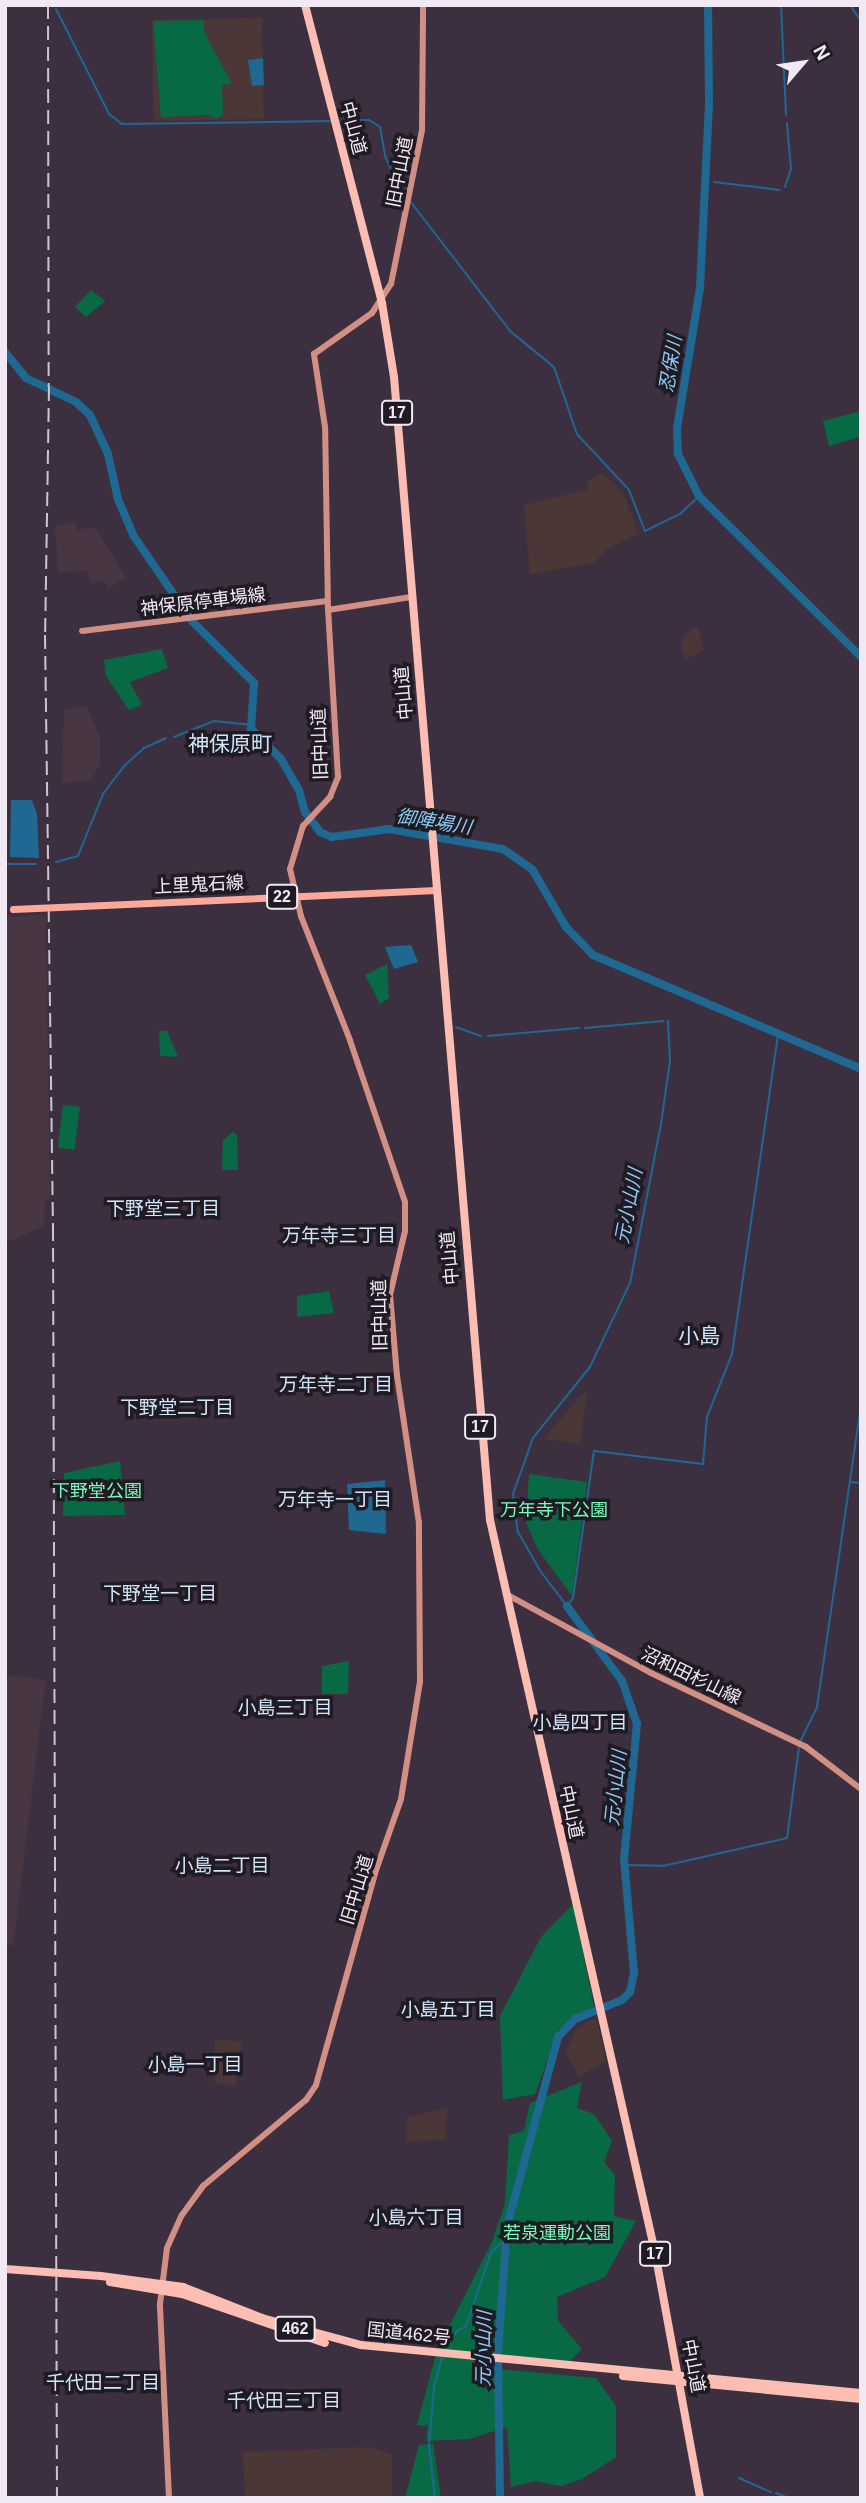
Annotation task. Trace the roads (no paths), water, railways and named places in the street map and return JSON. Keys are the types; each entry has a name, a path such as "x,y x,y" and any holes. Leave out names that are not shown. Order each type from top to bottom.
{"highway":[{"name":"中山道","path":"304,5 382,303 394,377 484,1473 506,1594 680,2379 700,2498"},
{"name":"国道462号","path":"5,2271 101,2278 160,2286 333,2340 433,2356 861,2399"},
{"name":"国道462号","path":"680,2379 861,2393"}],"main road":[{"name":"旧中山道","path":"169,2498 160,2286 171,2236 196,2194 306,2100 316,2085 375,1873 401,1799 420,1682 419,1522 398,1388 390,1295 405,1231 405,1202 295,897 291,856 308,818 330,797 338,776 327,601 325,436 314,354 382,303 391,284 423,123 423,5"},
{"path":"328,610 411,597"},
{"name":"神保原停車場線","path":"82,631 327,601"},
{"name":"上里鬼石線","path":"9,909 436,890"},
{"name":"沼和田杉山線","path":"506,1594 608,1650 806,1747 861,1788"}],"water":[{"path":"263,58 264,85 252,86 248,60"},
{"path":"11,800 32,800 37,814 39,858 10,857"},
{"path":"411,945 418,962 394,969 385,947"},
{"path":"385,1480 386,1534 349,1530 347,1484"}],"waterway":[{"name":"忍保川","path":"708,5 709,104 700,288 677,428 678,454 699,496 861,657"},
{"path":"781,5 786,115"},
{"path":"850,5 861,21"},
{"path":"56,9 109,114 122,124 333,121"},
{"path":"338,121 369,120 380,127 385,156 405,199"},
{"path":"785,187 791,169 787,123"},
{"path":"714,182 780,190"},
{"path":"410,201 510,331 554,367 577,434 629,490 645,531 680,514 699,496"},
{"name":"御陣場川","path":"5,352 26,378 76,402 90,415 108,454 118,499 133,535 192,621 254,683 251,729 281,759 299,790 305,812 320,832 332,837 389,829 503,849 532,869 566,927 593,955 861,1069"},
{"path":"174,737 214,721 250,725"},
{"path":"56,862 78,856 103,794 123,767 144,748 166,738"},
{"path":"5,864 36,864"},
{"name":"元小山川","path":"585,1028 664,1021"},
{"path":"668,1021 670,1061 661,1124 630,1283 590,1367 533,1438 513,1494 518,1532 541,1572 567,1606 573,1598 594,1451 703,1464 707,1417 732,1354 778,1034"},
{"name":"元小山川","path":"456,1027 481,1036"},
{"name":"元小山川","path":"488,1036 579,1028"},
{"path":"800,1742 817,1707 861,1406"},
{"path":"850,1482 861,1483"},
{"name":"元小山川","path":"500,2498 498,2352 507,2226 558,2037 575,2019 622,2000 630,1992 634,1973 624,1859 637,1724 622,1681 567,1606"},
{"path":"624,1865 663,1866 787,1838 799,1747"},
{"path":"445,2349 456,2332 466,2326 491,2253 504,2240"},
{"path":"435,2498 429,2447 434,2387 442,2357"},
{"path":"739,2478 771,2492"},
{"path":"776,2493 789,2498"}],"railway":[{"path":"48,5 49,387 45,635 53,1227 57,2498"}],"district":[{"name":"神保原町","path":"230,744"},
{"name":"下野堂三丁目","path":"163,1209"},
{"name":"万年寺三丁目","path":"339,1236"},
{"name":"小島","path":"699,1336"},
{"name":"万年寺二丁目","path":"336,1385"},
{"name":"下野堂二丁目","path":"177,1408"},
{"name":"万年寺一丁目","path":"335,1500"},
{"name":"下野堂一丁目","path":"160,1594"},
{"name":"小島三丁目","path":"285,1708"},
{"name":"小島四丁目","path":"580,1723"},
{"name":"小島二丁目","path":"222,1866"},
{"name":"小島五丁目","path":"448,2010"},
{"name":"小島一丁目","path":"195,2065"},
{"name":"小島六丁目","path":"416,2218"},
{"name":"千代田二丁目","path":"103,2383"},
{"name":"千代田三丁目","path":"284,2401"}],"park label":[{"name":"下野堂公園","path":"97,1491"},
{"name":"万年寺下公園","path":"554,1510"},
{"name":"若泉運動公園","path":"557,2233"}]}
